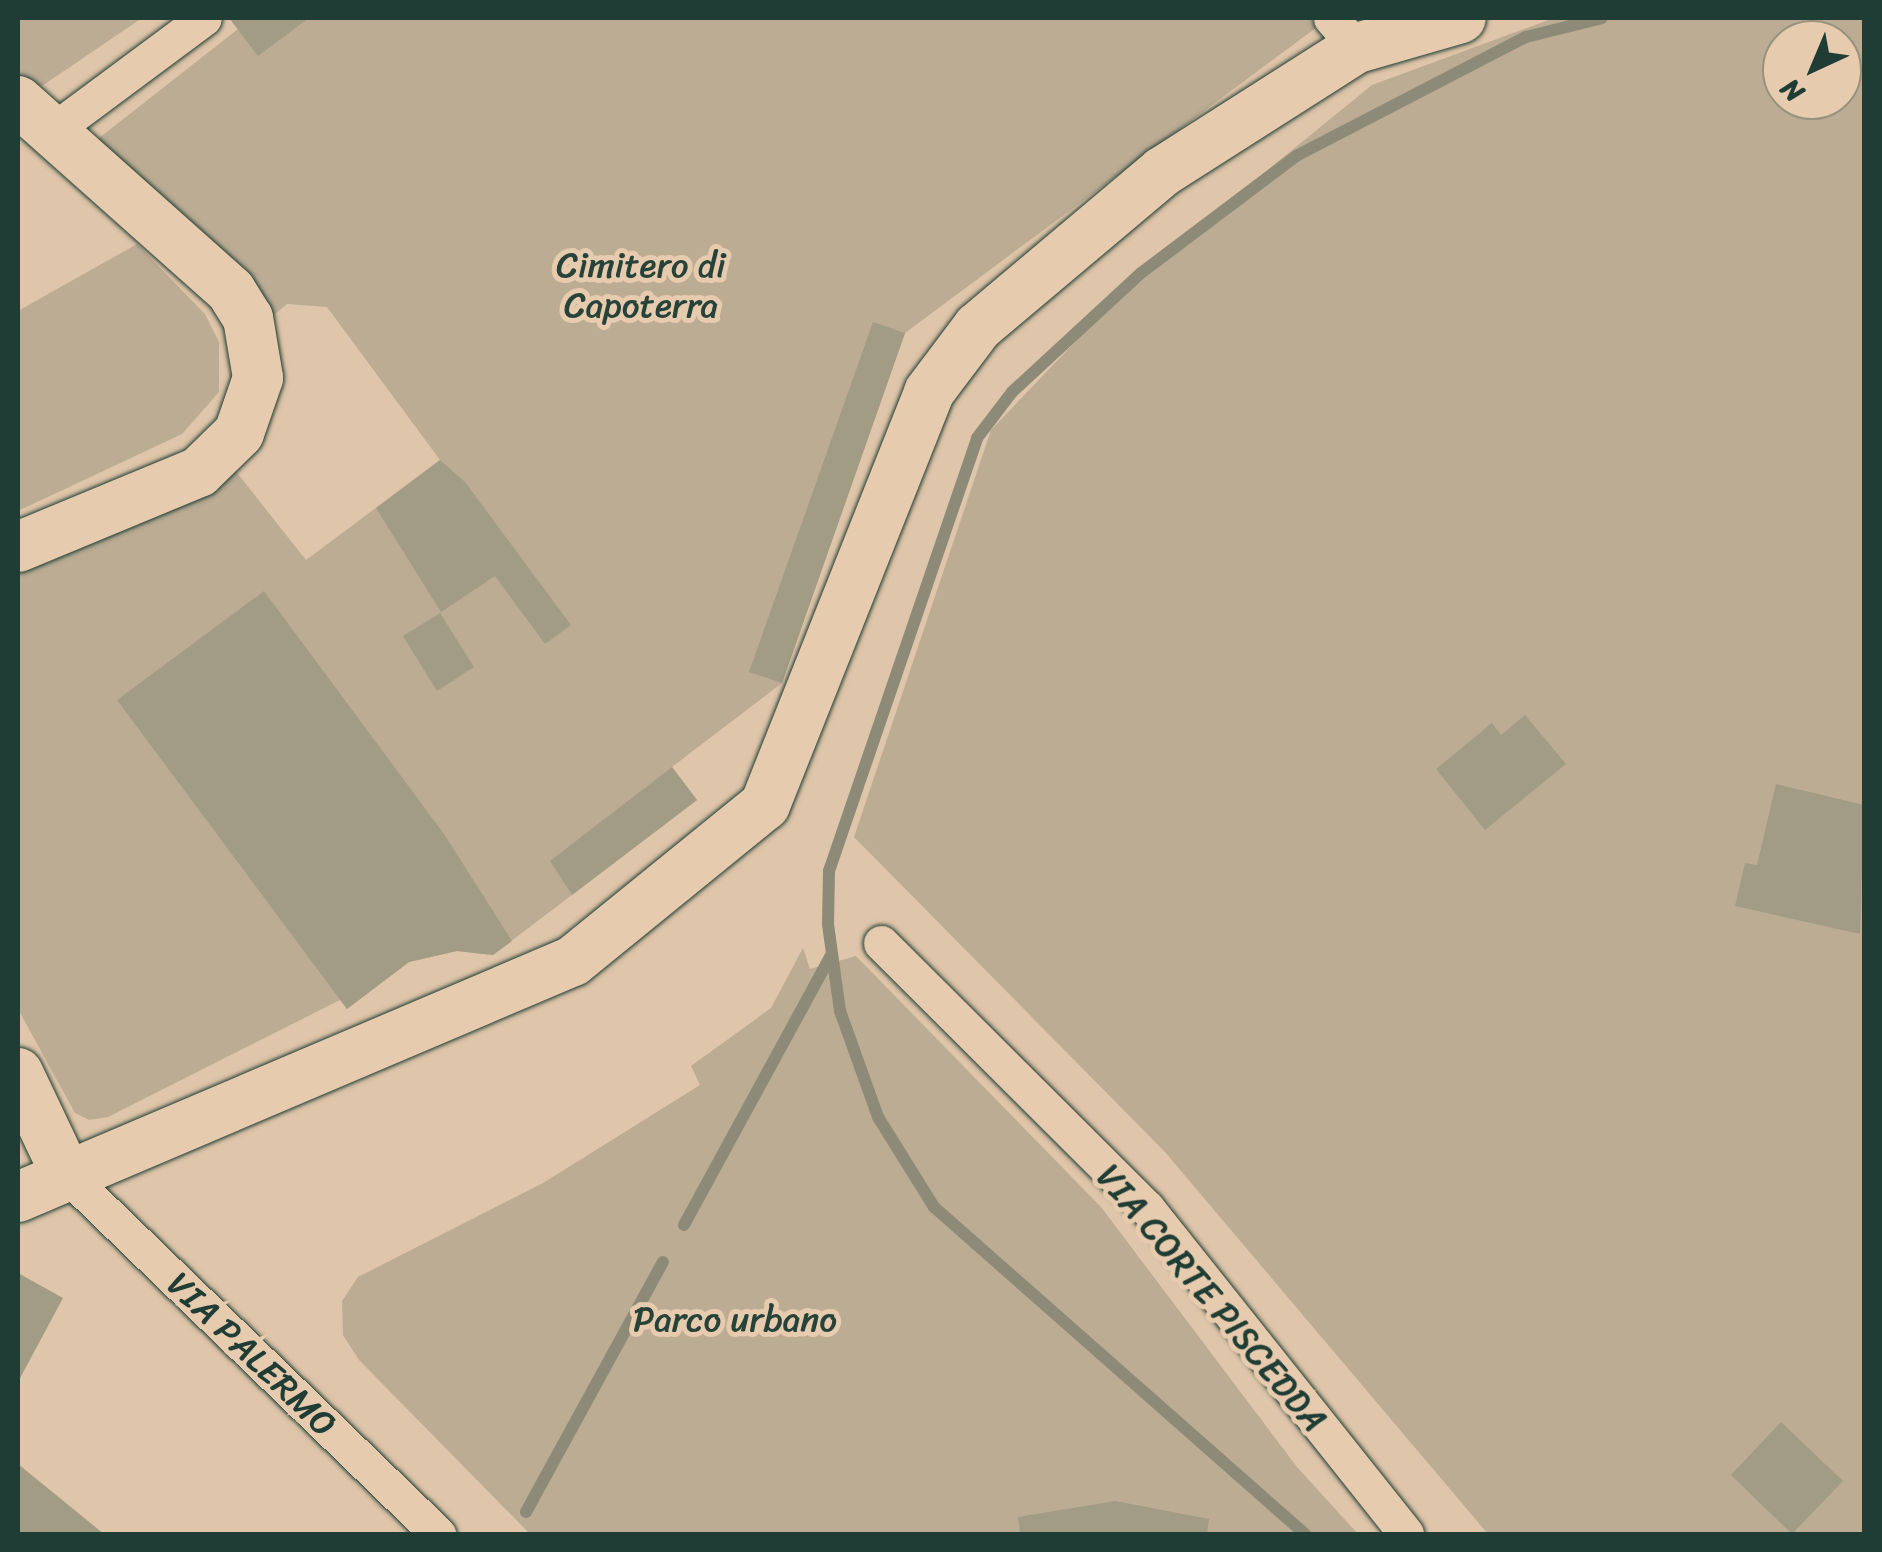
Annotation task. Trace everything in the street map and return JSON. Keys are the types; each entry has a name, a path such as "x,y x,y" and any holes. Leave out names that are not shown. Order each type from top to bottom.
{"street":[{"path":"18,547 198,472 239,433 258,378 252,333 230,291 35,116 204,18"},
{"path":"18,1197 573,961 766,805 928,392 978,326 1162,172 1344,33 1462,18"},
{"name":"VIA CORTE PISCEDDA","path":"881,944 1147,1208 1406,1534"},
{"path":"18,1073 66,1174"},
{"name":"VIA PALERMO","path":"66,1174 438,1534"}],"green space":[{"path":"18,18 142,18 42,86 18,80"},
{"name":"Cimitero di Capoterra","path":"252,18 1310,18 1317,27 905,333 782,683 672,767 697,800 493,955 457,951 409,962 347,1009 340,1000 108,1117 89,1120 75,1113 18,1009 18,573 234,469 306,560 440,460 327,307 287,304 269,319 94,142"},
{"path":"1554,18 1864,18 1864,1534 1488,1534 1165,1152 854,837 991,430 1141,273 1372,85"},
{"path":"137,244 205,314 219,342 219,392 182,434 18,511 18,311"},
{"name":"Parco urbano","path":"803,948 810,969 856,956 1101,1207 1297,1467 1358,1534 530,1534 359,1360 343,1335 342,1301 358,1277 543,1183 700,1085 691,1066 771,1008"}],"building":[{"path":"229,18 309,18 258,56"},
{"path":"873,322 905,333 782,683 749,672"},
{"path":"440,460 465,482 571,625 545,644 495,576 441,612 376,508"},
{"path":"264,591 444,834 512,941 493,955 457,951 409,962 347,1009 117,700"},
{"path":"440,613 474,667 437,691 403,636"},
{"path":"1525,715 1566,764 1485,830 1436,769 1492,723 1501,735"},
{"path":"672,767 697,800 572,895 550,861"},
{"path":"1776,784 1864,805 1860,934 1735,906 1745,863 1757,865"},
{"path":"18,1273 63,1298 18,1382"},
{"path":"1781,1422 1843,1481 1792,1534 1731,1475"},
{"path":"18,1464 104,1534 18,1534"},
{"path":"1115,1501 1209,1519 1207,1534 1020,1534 1018,1517"}],"waterway":[{"path":"1305,1534 934,1207 878,1117 840,1011 828,924 829,871 977,438 1012,392 1141,273 1296,156 1526,37 1602,18"},
{"path":"684,1225 831,955"},
{"path":"526,1512 663,1262"}]}
